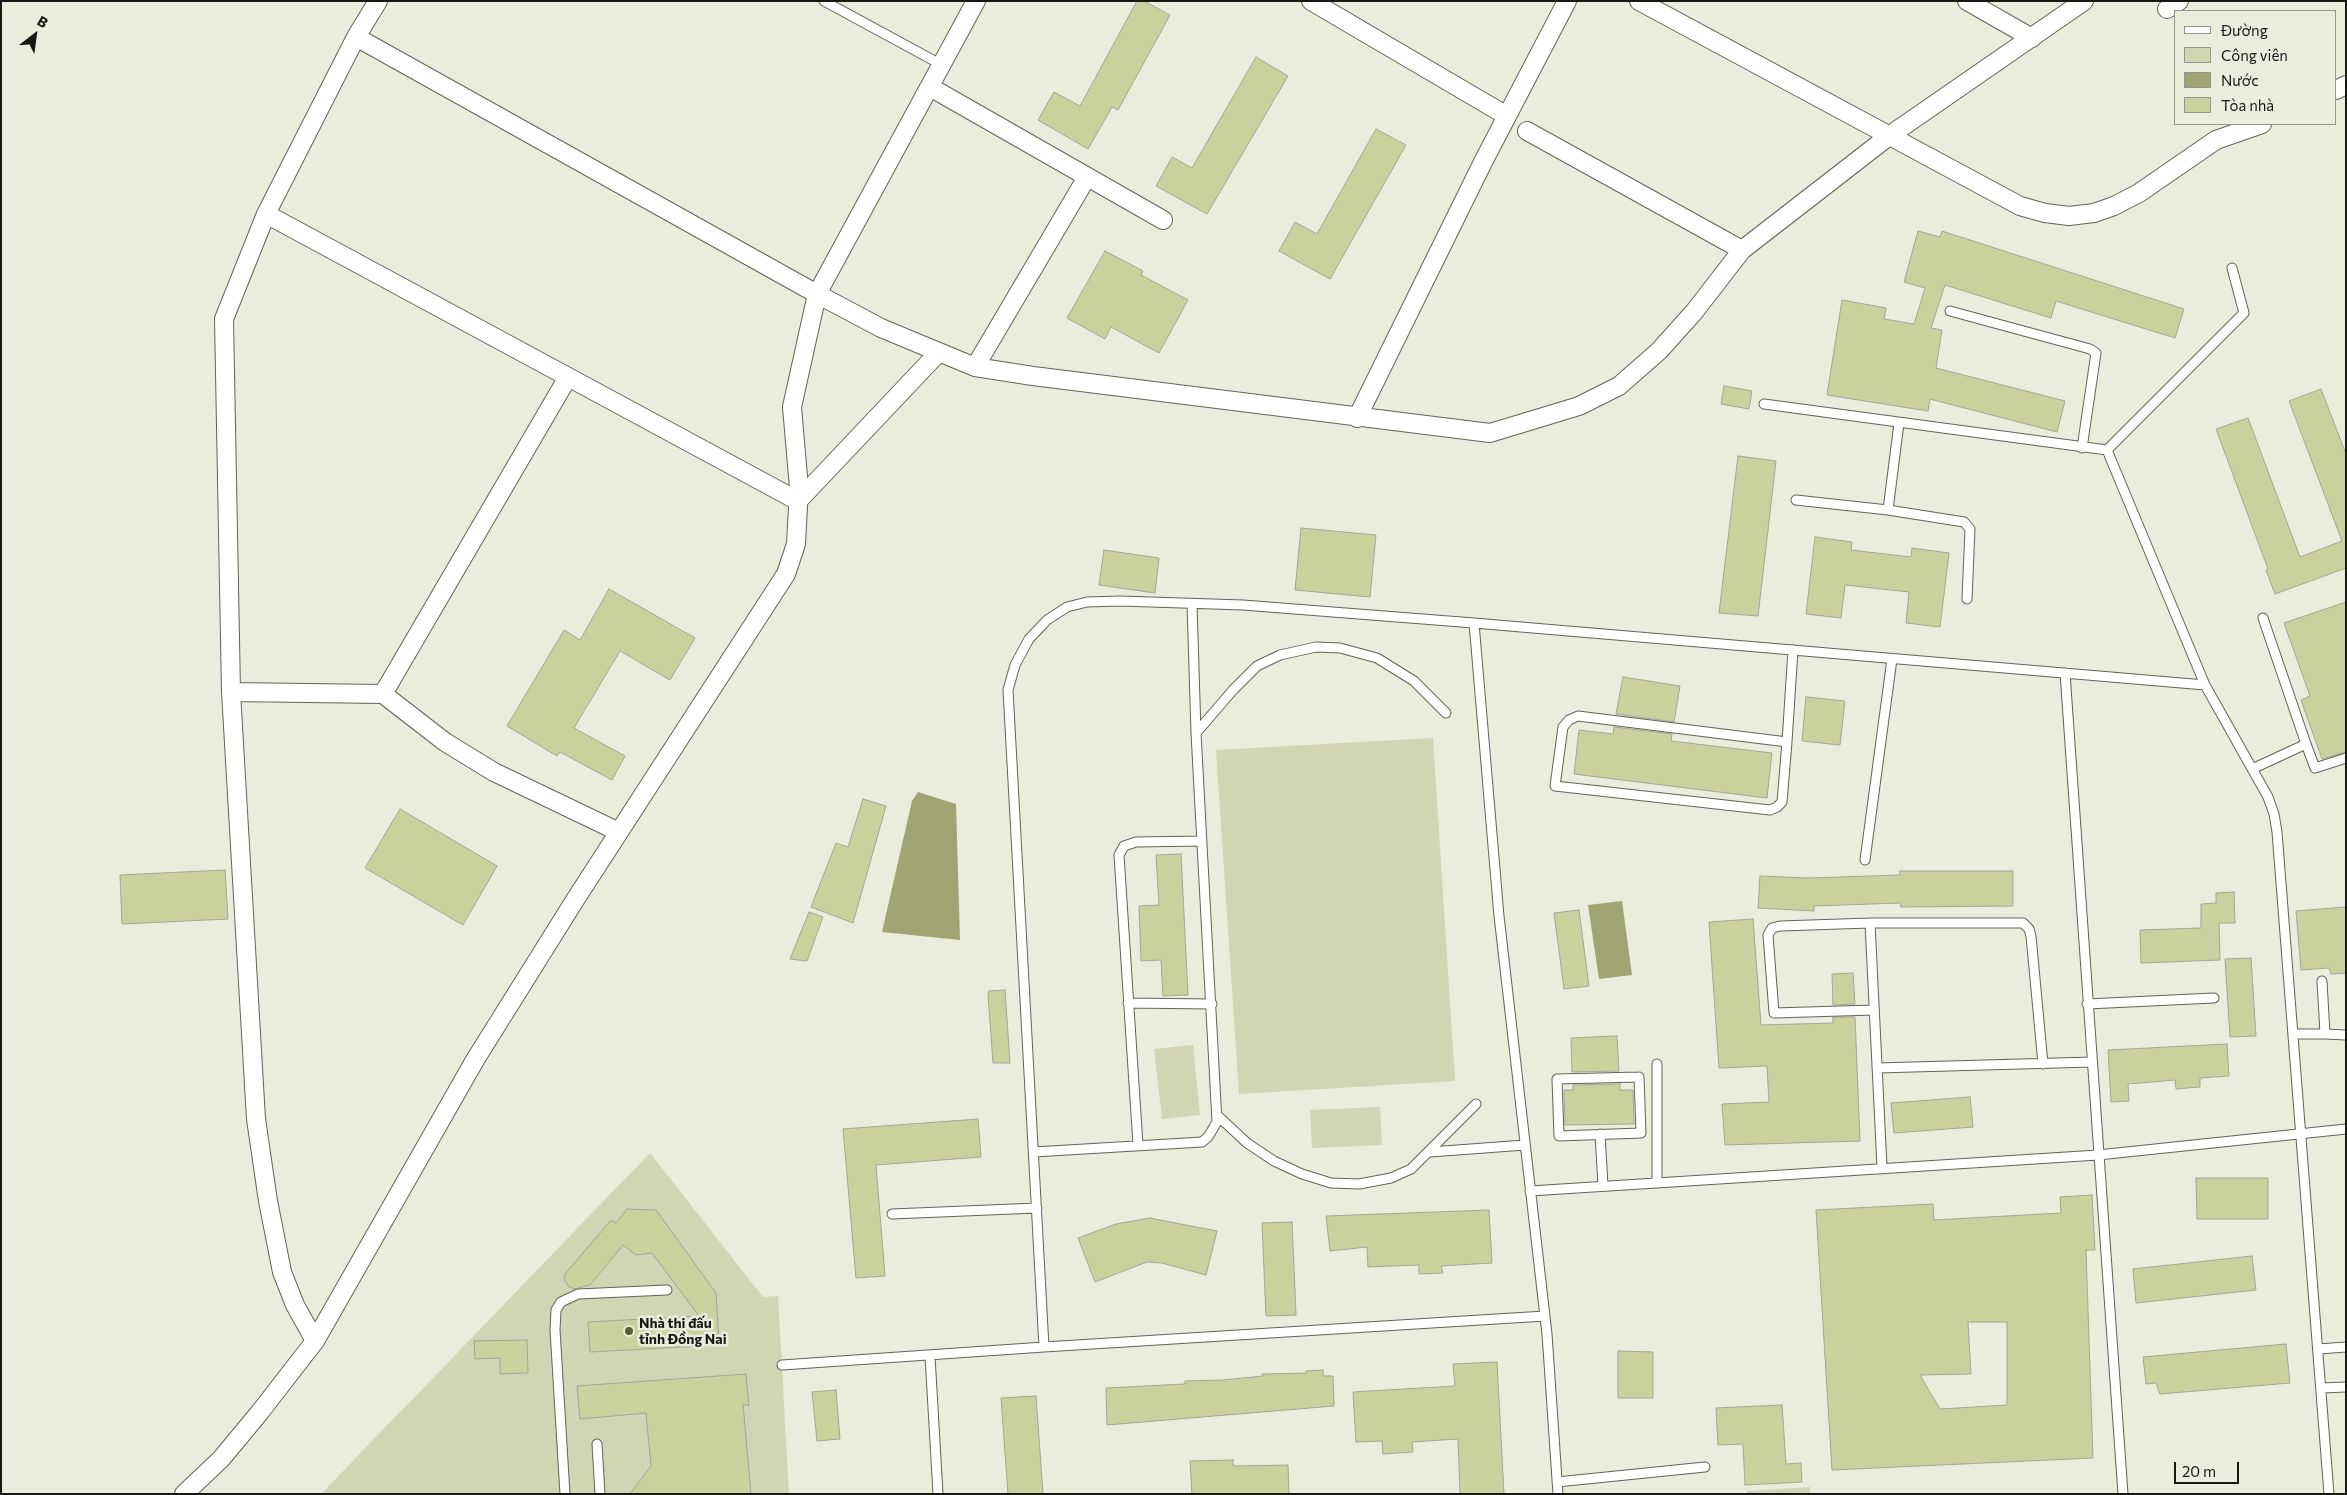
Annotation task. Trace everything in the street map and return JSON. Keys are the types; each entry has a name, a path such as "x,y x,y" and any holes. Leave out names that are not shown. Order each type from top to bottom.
{"street":[{"path":"315,1341 295,1305 282,1272 268,1201 256,1119 231,692 224,320 266,214 356,37 378,1"},
{"path":"184,1494 226,1452 260,1412 315,1341 476,1060 619,832 786,574 796,544 799,488 792,407 817,294 976,1"},
{"path":"1311,1 1507,116"},
{"path":"1357,418 1507,116 1568,1"},
{"path":"1639,1 2020,206 2045,213 2070,216 2094,213 2114,206 2139,193 2216,140 2259,125"},
{"path":"1967,1 2032,38"},
{"path":"356,37 817,294 881,328 975,367 1357,418 1490,433 1579,406 1619,386 1659,351 1698,308 1742,250 1889,136 2084,1"},
{"path":"930,87 1163,220"},
{"path":"1526,131 1742,250"},
{"path":"975,367 1087,177"},
{"path":"266,214 798,501"},
{"path":"798,501 938,352"},
{"path":"383,694 568,377"},
{"path":"231,692 383,694 446,742 494,772 619,832"}],"lane":[{"path":"824,1 942,65"},
{"path":"1764,404 2107,450 2244,313 2232,268"},
{"path":"1950,312 2090,349 2096,353 2082,448"},
{"path":"1888,510 1899,423"},
{"path":"2107,450 2205,685 2268,797 2277,832 2329,1494"},
{"path":"1796,500 1888,510 1964,522 1970,529 1967,599"},
{"path":"1044,1347 1008,690 1015,665 1035,633 1047,620 1067,607 1087,602 1120,601 1474,623 2205,685"},
{"path":"1034,1152 1202,1142 1213,1130 1218,1116 1196,733 1192,604"},
{"path":"2263,618 2315,768 2346,758"},
{"path":"1474,623 1499,916 1545,1316 1558,1494"},
{"path":"1196,733 1233,690 1257,666 1280,655 1316,647 1340,648 1377,658 1414,681 1446,713"},
{"path":"1787,742 1578,716 1569,720 1563,727 1555,786 1770,810 1782,802 1787,742 1793,650"},
{"path":"1865,860 1892,658"},
{"path":"2065,673 2123,1494"},
{"path":"2252,769 2306,744"},
{"path":"1138,1145 1119,855 1124,846 1136,842 1202,841"},
{"path":"1870,923 1882,1167"},
{"path":"1874,1010 1774,1013 1768,935 1772,928 1780,926 1870,923 2023,923 2029,928 2031,936 2043,1064"},
{"path":"2322,981 2326,1034"},
{"path":"2088,1004 2214,998"},
{"path":"1128,1003 1212,1004"},
{"path":"2293,1034 2345,1035"},
{"path":"1877,1068 2092,1062"},
{"path":"1657,1064 1657,1182"},
{"path":"1639,1077 1641,1133 1600,1134 1559,1136 1557,1080 1639,1077"},
{"path":"1218,1116 1247,1143 1274,1160 1302,1174 1331,1183 1360,1184 1391,1178 1411,1169 1476,1104"},
{"path":"1530,1191 1882,1167 2098,1155 2346,1129"},
{"path":"1600,1134 1603,1186"},
{"path":"1430,1152 1525,1145"},
{"path":"892,1214 1036,1208"},
{"path":"564,1494 554,1330 556,1310 561,1302 578,1294 666,1290"},
{"path":"782,1365 1545,1316"},
{"path":"2318,1349 2346,1347"},
{"path":"930,1356 938,1494"},
{"path":"2321,1388 2346,1387"},
{"path":"597,1444 600,1494"},
{"path":"1557,1482 1705,1467"}],"green space":[{"path":"1433,738 1455,1081 1239,1094 1216,750"},
{"path":"1193,1045 1200,1115 1162,1119 1154,1049"},
{"path":"1380,1107 1382,1145 1312,1148 1310,1110"},
{"name":"Nhà thi đấu tỉnh Đồng Nai","path":"650,1153 763,1297 778,1296 789,1494 321,1494"},
{"path":"1810,1487 1810,1494 1747,1494 1747,1491"}],"water":[{"path":"918,792 956,804 960,940 882,932 912,801"},
{"path":"1622,901 1632,975 1599,979 1588,905"}],"building":[{"path":"1137,1 1144,1 1170,15 1118,110 1112,107 1088,149 1038,120 1054,92 1080,106"},
{"path":"1256,57 1288,76 1207,214 1156,186 1172,157 1192,168"},
{"path":"1376,129 1406,145 1330,279 1279,251 1295,222 1317,234"},
{"path":"1918,231 1940,237 1942,231 2184,309 2175,338 2056,301 2051,318 1945,285 1931,328 1942,330 1936,368 2065,401 2057,432 1930,399 1928,411 1827,395 1842,300 1886,308 1884,319 1914,324 1925,288 1904,282"},
{"path":"1105,251 1143,271 1141,275 1188,300 1159,353 1111,327 1105,339 1067,318"},
{"path":"1724,386 1752,391 1749,409 1721,404"},
{"path":"2321,389 2346,454 2346,568 2275,594 2266,570 2268,569 2216,429 2248,418 2300,557 2342,541 2289,401"},
{"path":"1738,456 1776,461 1758,616 1719,613"},
{"path":"1301,528 1376,535 1370,597 1295,590"},
{"path":"1815,537 1852,542 1851,550 1911,557 1912,548 1949,553 1940,627 1906,623 1909,592 1845,585 1841,618 1806,614"},
{"path":"1104,550 1159,558 1155,593 1099,585"},
{"path":"609,589 695,638 670,680 620,651 574,728 625,756 612,780 560,752 557,756 507,726 564,630 580,640"},
{"path":"2346,602 2346,752 2322,759 2301,700 2310,696 2284,623"},
{"path":"1623,677 1680,686 1674,722 1616,714"},
{"path":"1806,697 1845,701 1840,745 1802,741"},
{"path":"1614,727 1672,734 1671,741 1772,753 1767,798 1574,774 1579,730 1613,734"},
{"path":"863,799 886,806 853,923 811,907 836,843 848,847"},
{"path":"400,809 497,866 463,925 365,868"},
{"path":"1181,854 1188,995 1163,996 1161,960 1141,961 1139,906 1159,905 1156,855"},
{"path":"225,870 228,919 122,924 120,875"},
{"path":"1900,871 2013,871 2013,906 1901,907 1900,903 1814,906 1814,911 1758,908 1760,876 1809,878 1900,875"},
{"path":"2234,892 2235,923 2219,923 2220,960 2141,963 2140,930 2201,928 2201,904 2216,903 2216,893"},
{"path":"2346,907 2346,973 2331,974 2329,968 2301,970 2296,911"},
{"path":"1579,910 1589,986 1564,989 1554,913"},
{"path":"809,912 823,917 807,961 790,959"},
{"path":"1753,919 1761,1025 1833,1023 1833,1017 1855,1017 1860,1141 1725,1145 1722,1104 1769,1102 1767,1066 1719,1068 1709,922"},
{"path":"2251,958 2256,1036 2230,1037 2225,959"},
{"path":"1853,973 1855,1004 1833,1005 1832,974"},
{"path":"1005,990 1010,1063 993,1063 988,995 989,991"},
{"path":"1617,1036 1619,1071 1572,1072 1571,1038"},
{"path":"2227,1044 2229,1076 2200,1078 2200,1087 2176,1089 2175,1080 2128,1084 2129,1101 2111,1102 2108,1050"},
{"path":"1620,1084 1620,1090 1633,1090 1634,1124 1565,1125 1564,1090 1573,1090 1573,1085"},
{"path":"1970,1097 1973,1127 1894,1133 1891,1103"},
{"path":"978,1119 981,1157 876,1165 885,1276 856,1278 843,1129"},
{"path":"2196,1178 2268,1178 2268,1219 2197,1219"},
{"path":"2092,1195 2095,1250 2086,1250 2093,1458 1832,1470 1816,1210 1933,1204 1934,1220 2061,1213 2060,1197","holes":["1968,1322 2007,1322 2007,1405 1940,1409 1920,1375 1971,1374"]},
{"path":"627,1209 656,1210 716,1293 719,1345 590,1352 588,1322 699,1316 652,1253 636,1255 623,1245 590,1285 574,1289 568,1286 564,1279 565,1274 611,1220 616,1223"},
{"path":"1489,1210 1492,1263 1441,1266 1443,1273 1419,1274 1419,1265 1368,1267 1367,1247 1330,1251 1326,1216"},
{"path":"1150,1218 1217,1231 1206,1275 1162,1263 1147,1262 1095,1282 1078,1238 1116,1224"},
{"path":"1292,1222 1296,1315 1266,1316 1262,1223"},
{"path":"2252,1256 2256,1290 2136,1303 2133,1269"},
{"path":"527,1340 528,1373 500,1374 500,1358 475,1359 474,1341"},
{"path":"2286,1344 2290,1383 2160,1394 2156,1383 2146,1384 2143,1357"},
{"path":"1618,1351 1653,1352 1653,1398 1618,1398"},
{"path":"1497,1362 1504,1494 1460,1494 1458,1439 1412,1442 1413,1452 1383,1454 1382,1441 1356,1442 1353,1392 1455,1386 1453,1364"},
{"path":"1323,1370 1323,1376 1333,1376 1334,1406 1107,1425 1106,1388 1185,1384 1185,1381 1223,1380 1263,1376 1262,1374 1306,1373 1306,1371"},
{"path":"746,1374 749,1406 743,1404 751,1494 630,1494 651,1466 646,1413 580,1419 577,1386"},
{"path":"836,1390 840,1439 817,1441 812,1392"},
{"path":"1036,1396 1043,1494 1008,1494 1001,1398"},
{"path":"1782,1405 1786,1464 1801,1463 1802,1482 1745,1485 1743,1444 1718,1445 1716,1408"},
{"path":"1233,1460 1233,1466 1288,1465 1289,1494 1192,1494 1190,1461"}],"place":[{"name":"Nhà thi đấu tỉnh Đồng Nai","path":"629,1331"}]}
